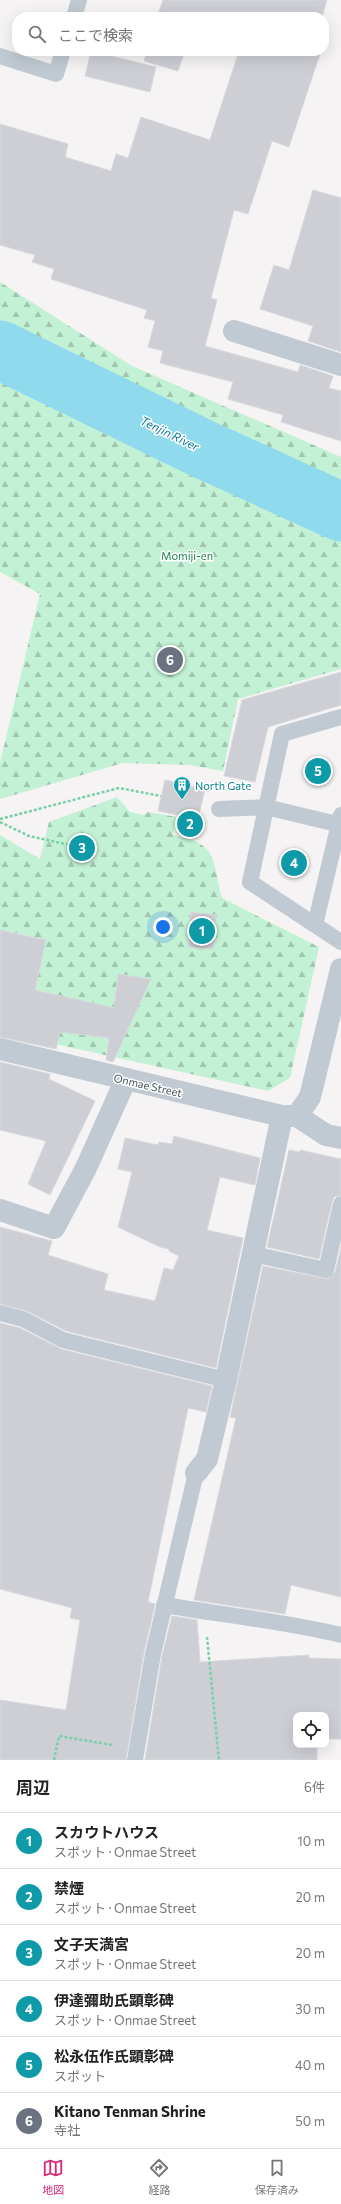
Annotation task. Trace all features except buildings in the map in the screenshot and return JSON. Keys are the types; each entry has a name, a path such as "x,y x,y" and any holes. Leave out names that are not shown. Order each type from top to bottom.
{"street":[{"path":"234,331 341,366"},
{"path":"196,1473 207,1459 226,1380 253,1254 290,1116 310,1097 341,969"},
{"name":"Onmae Street","path":"0,1049 290,1116"},
{"path":"0,1210 54,1228 86,1168 126,1079"},
{"path":"290,1116 326,1135 341,1138"}],"lane":[{"path":"75,12 79,0"},
{"path":"0,56 56,74 61,56"},
{"path":"341,717 282,734 250,882 341,942"},
{"path":"219,808 266,807 340,821 315,925"},
{"path":"253,1254 326,1270 341,1204"},
{"path":"0,1313 23,1319 63,1340 226,1380"},
{"path":"135,1755 153,1654 196,1473"},
{"path":"164,1605 299,1625 341,1635"}],"path":[{"path":"0,819 119,788 161,796"},
{"path":"0,822 29,836 70,845"},
{"path":"205,1612 219,1760"},
{"path":"54,1760 59,1736 135,1755"}],"green space":[{"name":"Momiji-en","path":"0,282 132,366 341,457 341,669 238,699 223,771 189,765 123,763 0,799 0,763 40,594 0,572"},
{"path":"117,797 130,812 144,815 148,812 177,817 173,835 188,838 206,848 214,863 222,898 319,947 290,1078 268,1091 0,1032 0,835 40,859 49,822"}],"waterway":[{"name":"Tenjin River","path":"0,350 203,449 341,512"}],"place":[{"name":"Kitano Tenman Shrine","path":"170,660"},
{"name":"松永伍作氏顕彰碑","path":"318,771"},
{"name":"North Gate","path":"182,800"},
{"name":"禁煙","path":"190,824"},
{"name":"文子天満宮","path":"82,848"},
{"name":"伊達彌助氏顕彰碑","path":"294,863"},
{"name":"スカウトハウス","path":"202,931"}]}
